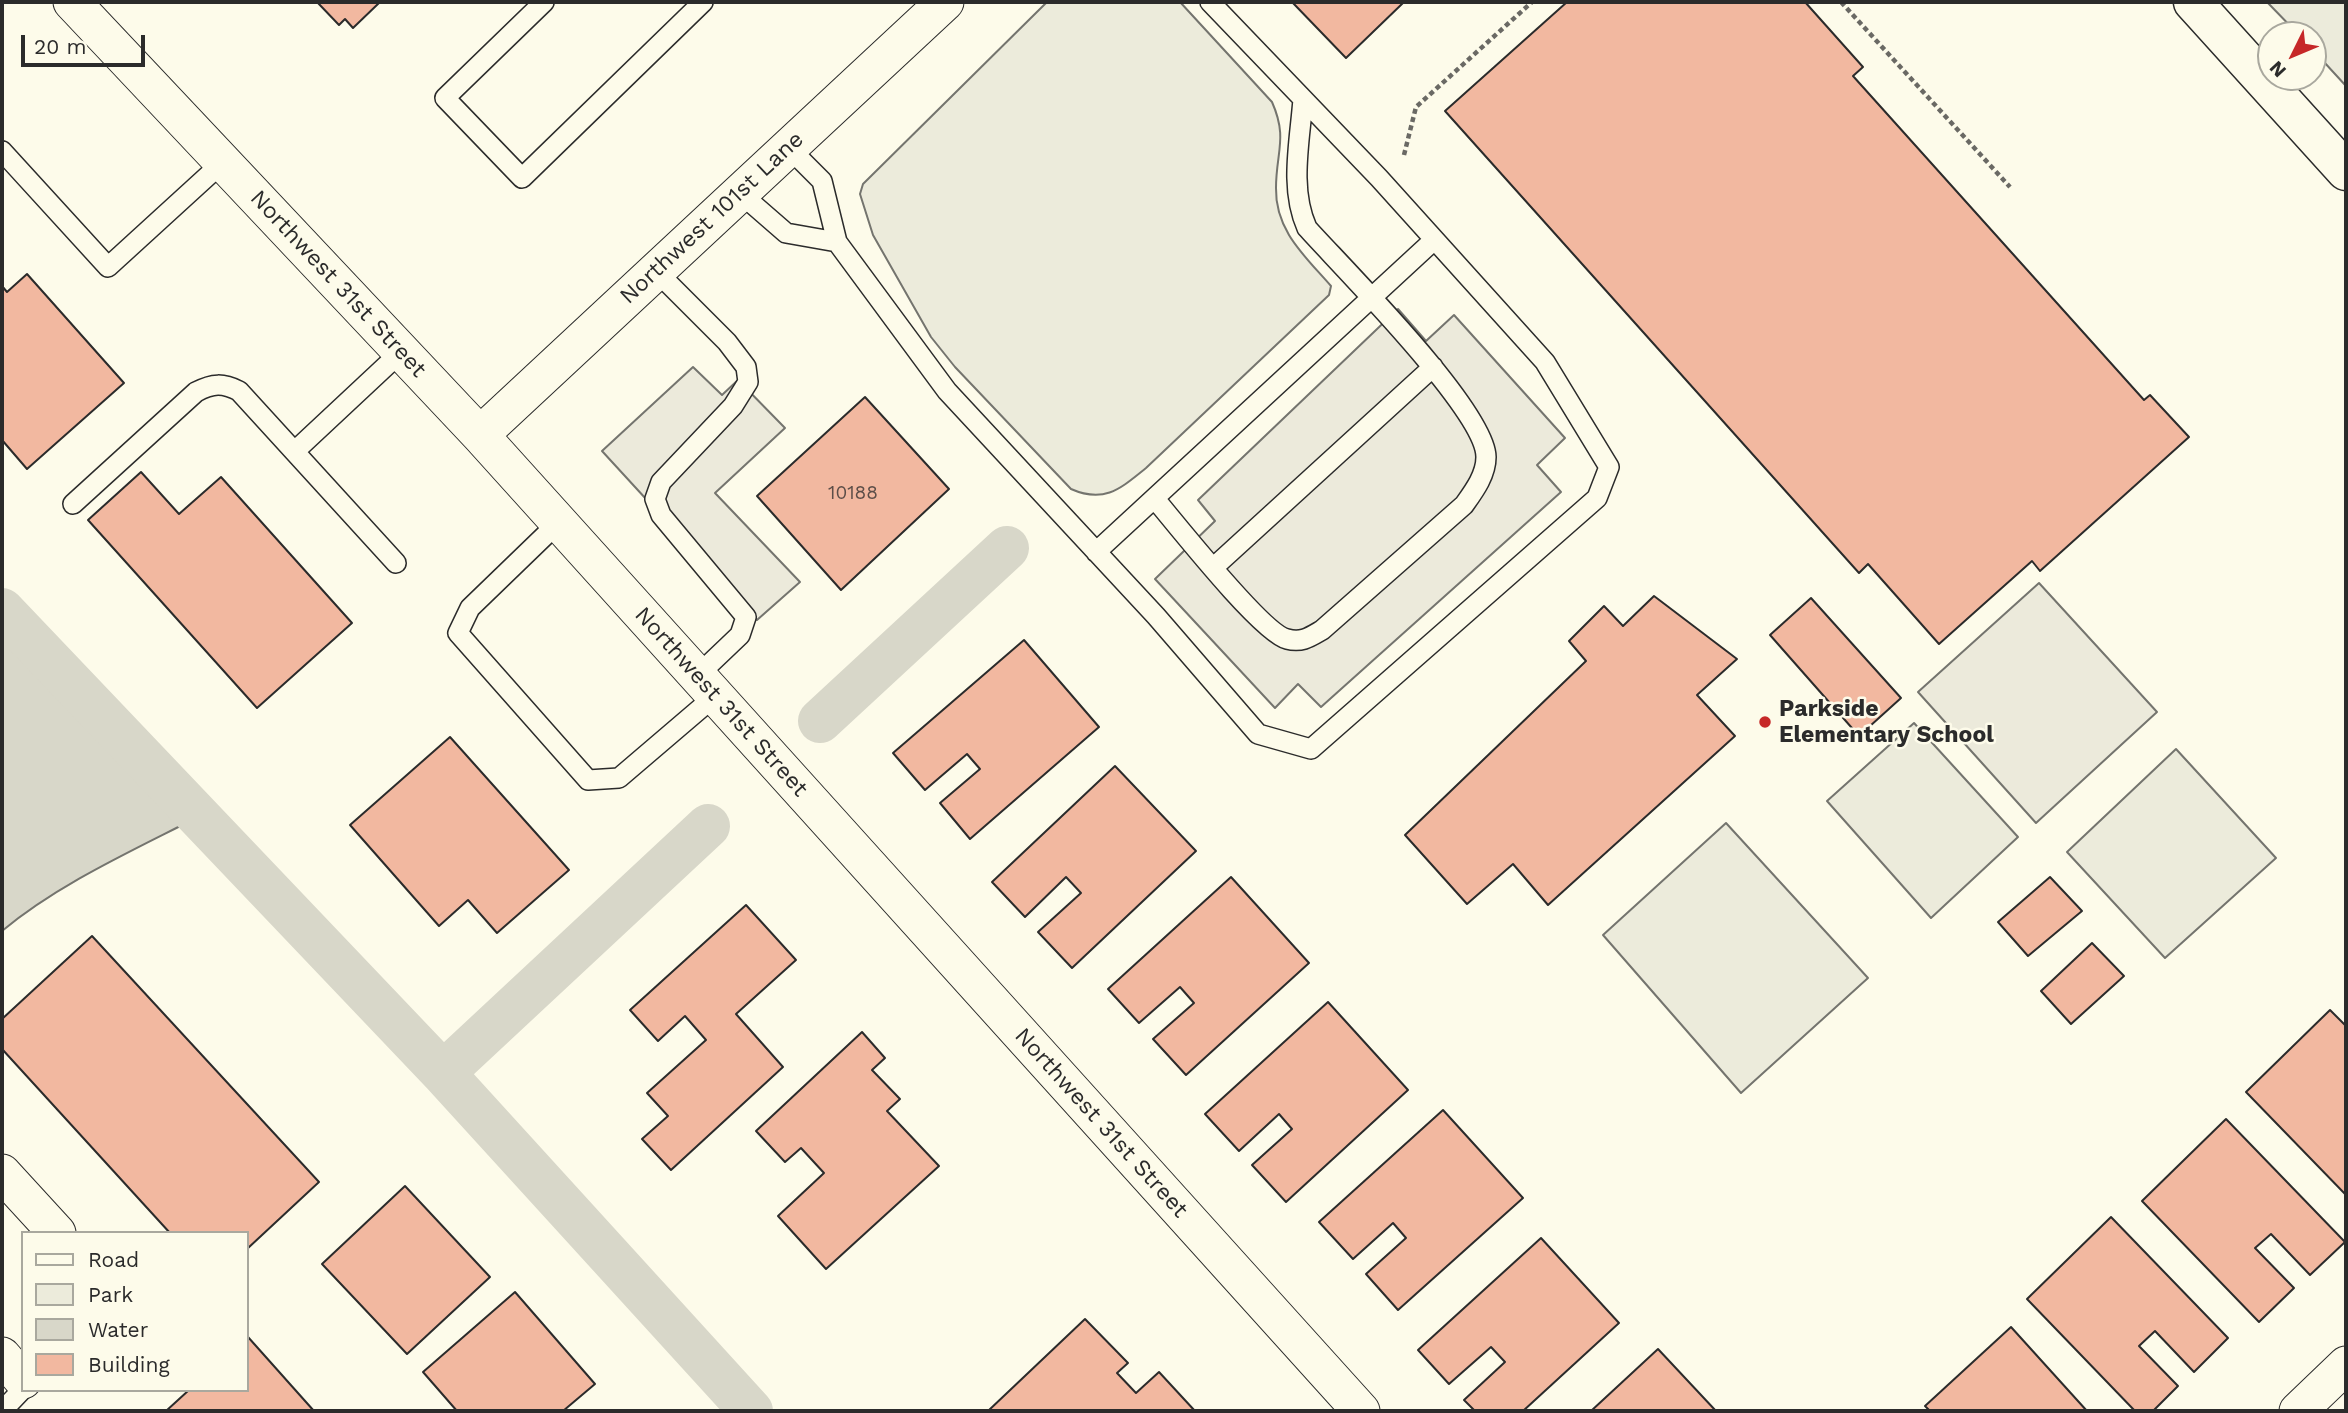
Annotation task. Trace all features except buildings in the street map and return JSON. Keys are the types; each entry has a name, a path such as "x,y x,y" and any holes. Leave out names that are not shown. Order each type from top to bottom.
{"street":[{"name":"Northwest 31st Street","path":"72,2 480,435 1361,1411"},
{"name":"Northwest 101st Lane","path":"480,435 944,2"},
{"path":"2193,2 2346,171"},
{"path":"2,1173 55,1231"},
{"path":"2,1356 21,1378"},
{"path":"2298,1411 2346,1365"}],"lane":[{"path":"544,2 445,98 522,178 703,2"},
{"path":"788,146 822,181 837,242 947,391 1156,616 1258,734 1311,749 1597,498 1609,467 1545,362 1210,2"},
{"path":"1155,499 1251,610 1286,639 1304,641 1322,630 1464,505 1478,486 1486,456 1481,436 1460,401 1433,367 1307,228 1300,213 1297,195 1303,99"},
{"path":"2,151 108,267 223,162"},
{"path":"740,193 786,233 837,242"},
{"path":"1096,552 1434,240"},
{"path":"559,522 470,608 458,633 589,780 620,778 706,686 740,635 746,617 661,515 655,499 661,482 733,406 748,382 746,367 727,342 656,271"},
{"path":"295,451 402,351"},
{"path":"1214,567 1433,367"},
{"path":"73,504 196,392 211,384 226,385 239,391 396,563"},
{"path":"2,1411 21,1391"}],"path":[{"path":"1404,155 1416,107 1532,2"},
{"path":"1841,2 2010,187"}],"green space":[{"path":"1047,2 1180,2 1272,102 1280,136 1276,188 1281,217 1302,254 1331,286 1329,295 1146,468 1112,492 1094,495 1071,489 955,367 931,337 873,235 860,194 863,184"},
{"path":"2267,2 2346,2 2346,86 2327,65 2327,21 2285,21"},
{"path":"1914,723 2018,837 1931,918 1827,801"},
{"path":"2176,749 2276,858 2165,958 2067,852"},
{"path":"1726,823 1868,978 1741,1093 1603,935"}],"shaded area":[{"path":"1398,309 1426,341 1454,315 1565,438 1537,465 1561,492 1321,707 1298,684 1275,708 1155,579 1215,521 1198,500"},
{"path":"693,367 722,395 738,380 785,428 715,493 800,582 757,620 602,451"},
{"path":"2039,583 2157,712 2036,823 1918,692"}],"water":[{"path":"2,610 198,817 72,883 2,931"}],"waterway":[{"path":"820,721 1007,548"},
{"path":"2,610 443,1073 751,1411"},
{"path":"443,1073 708,826"}],"place":[{"name":"Parkside Elementary School","path":"1765,722"}]}
